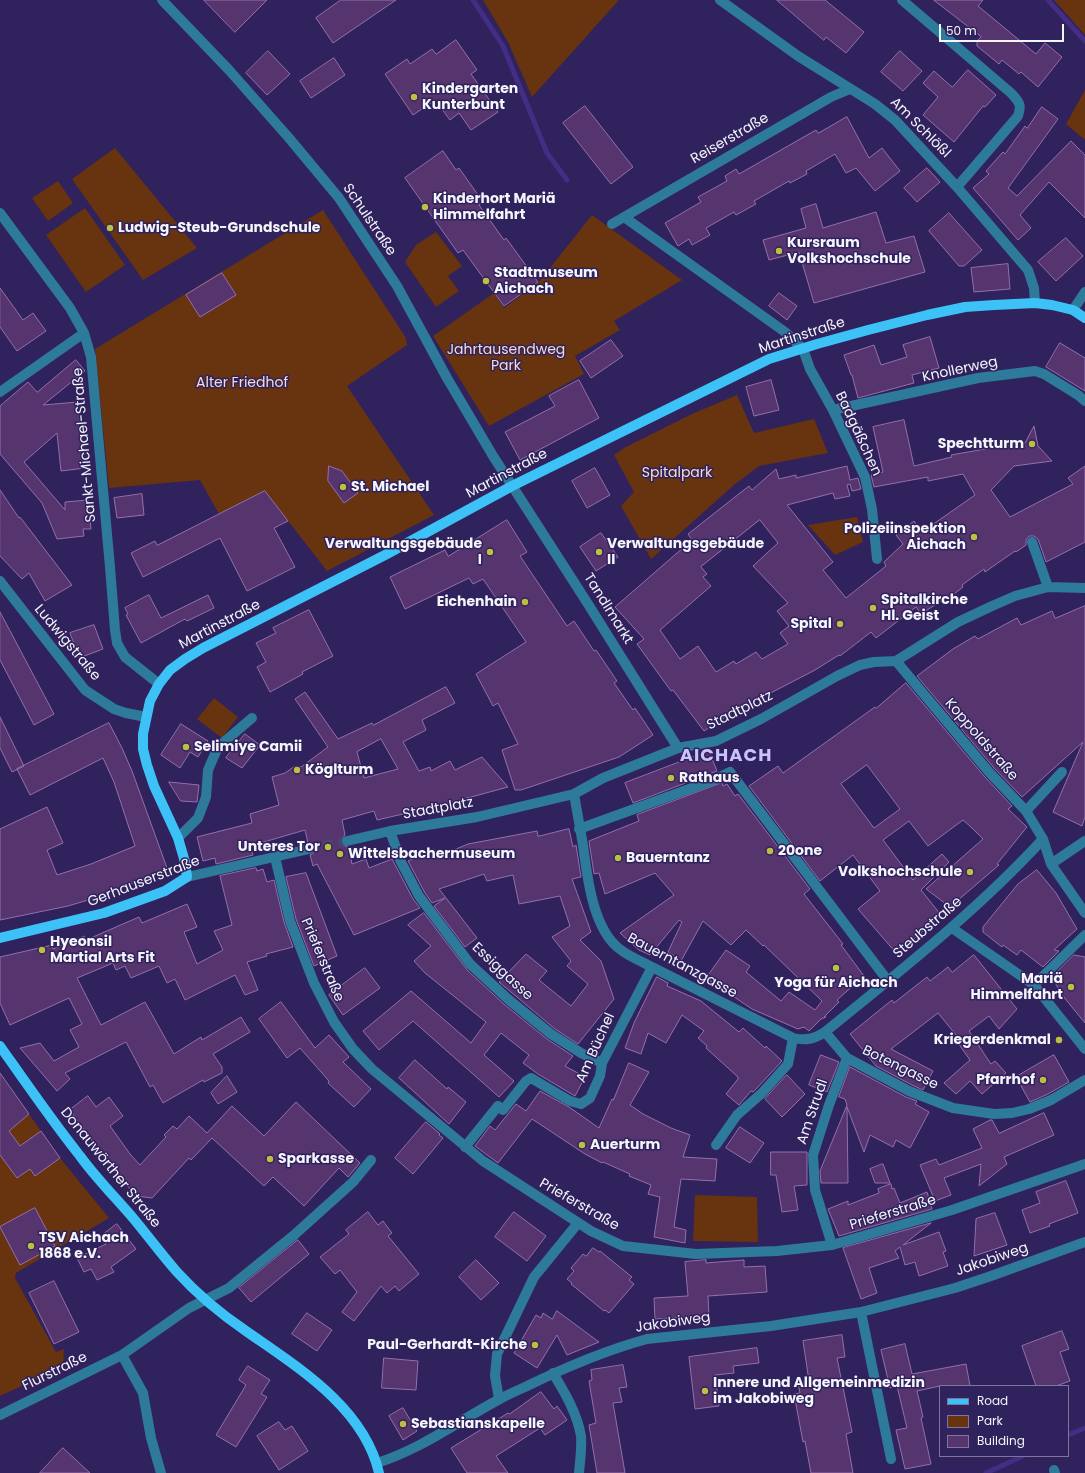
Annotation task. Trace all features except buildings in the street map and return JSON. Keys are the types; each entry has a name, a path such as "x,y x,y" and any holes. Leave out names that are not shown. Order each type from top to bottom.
{"main road":[{"name":"Martinstraße","path":"187,878 186,862 178,838 154,786 147,765 143,749 143,734 150,700 159,684 170,670 203,648 385,555 512,486 769,359 803,348 927,315 961,308 1035,303 1073,310 1085,318"},
{"name":"Gerhauserstraße","path":"0,938 104,914 166,891 187,878"},
{"name":"Donauwörther Straße","path":"0,1046 44,1110 80,1157 177,1271 206,1300 244,1330 294,1364 327,1391 349,1415 368,1443 378,1468"}],"street":[{"name":"Schulstraße","path":"162,0 229,70 339,198 397,286 447,378 512,486"},
{"name":"Am Schlößl","path":"720,0 798,56 875,104 895,120 957,187 1028,270 1034,288 1035,303"},
{"path":"902,0 1012,93 1021,108 1018,116 957,187"},
{"name":"Reiserstraße","path":"612,224 831,97 850,89"},
{"name":"Sankt-Michael-Straße","path":"0,213 70,308 84,333 91,357 117,643 125,657 159,684"},
{"path":"624,216 785,332 803,348"},
{"path":"1073,310 1085,292"},
{"path":"0,392 84,333"},
{"name":"Badgäßchen","path":"803,348 810,369 833,410 865,477 872,509 877,559"},
{"name":"Knollerweg","path":"833,410 978,378 1024,371 1035,371 1044,374 1085,401"},
{"name":"Tandlmarkt","path":"512,486 678,748"},
{"path":"1032,542 1048,588"},
{"name":"Ludwigstraße","path":"0,581 84,690 114,709 146,717"},
{"name":"Stadtplatz","path":"347,841 390,831 477,817 574,794 603,778 678,748 716,741 761,720 837,676 860,665 874,662 896,661 958,622 1015,596 1048,588 1085,588"},
{"name":"Koppoldstraße","path":"896,661 989,772 1026,811 1043,839 1051,864 1085,913"},
{"path":"178,838 198,818 206,797 208,770 218,747 252,718"},
{"path":"579,830 673,792 714,780 730,772 888,981"},
{"path":"1026,811 1062,772"},
{"name":"Bauerntanzgasse","path":"574,794 586,870 596,911 604,931 613,944 623,952 793,1038 802,1040 814,1038 825,1032"},
{"name":"Essiggasse","path":"390,831 401,862 419,896 470,964 509,1000 551,1034 581,1053 602,1063"},
{"name":"Steubstraße","path":"825,1032 952,928 1043,839"},
{"path":"1051,864 1085,841"},
{"path":"275,856 309,849"},
{"name":"Gerhauserstraße","path":"187,878 275,856"},
{"name":"Prieferstraße","path":"275,856 290,921 314,983 334,1022 353,1049 372,1069 465,1147 484,1161 509,1179 591,1231 623,1246 696,1254 777,1251 832,1245 952,1210 1085,1164"},
{"path":"952,928 1034,985 1085,1049"},
{"path":"1034,985 1085,935"},
{"name":"Am Büchel","path":"465,1147 498,1106 503,1110 531,1078 570,1101 581,1104 590,1098 600,1076 602,1063 652,967"},
{"name":"Botengasse","path":"825,1032 847,1058 909,1091 954,1108 994,1114 1012,1113 1030,1109 1051,1100 1085,1080"},
{"path":"716,1145 737,1115 762,1093 788,1064 793,1038"},
{"name":"Am Strudl","path":"832,1245 815,1190 813,1155 829,1105 847,1058"},
{"path":"206,1300 229,1288 293,1236 353,1182 372,1160"},
{"path":"499,1399 495,1376 497,1354 534,1277 578,1223"},
{"name":"Jakobiweg","path":"378,1468 441,1434 499,1399 595,1355 647,1339 771,1326 861,1312 955,1288 1085,1242"},
{"name":"Flurstraße","path":"0,1415 122,1355 189,1308 206,1300"},
{"path":"861,1312 891,1459"},
{"path":"122,1355 144,1393 151,1438 160,1473"},
{"path":"553,1374 566,1394 576,1416 581,1437 579,1473"}],"green space":[{"path":"483,0 619,0 532,97 508,42"},
{"path":"1054,0 1085,0 1085,35"},
{"path":"1085,90 1085,140 1066,124"},
{"path":"115,148 197,248 143,280 72,179"},
{"path":"58,181 73,203 48,221 32,198"},
{"path":"85,208 125,265 86,292 46,235"},
{"name":"Alter Friedhof","path":"323,210 406,338 407,345 347,386 434,515 327,571 265,491 219,514 200,480 109,488 95,349"},
{"name":"Jahrtausendweg Park","path":"592,215 682,280 614,321 620,330 575,356 584,374 489,426 433,336 494,293 504,308 538,283"},
{"path":"436,232 462,266 448,276 459,291 436,307 405,262 416,245"},
{"name":"Spitalpark","path":"737,395 754,433 814,419 828,453 759,466 734,485 651,559 621,506 634,492 614,455 624,448 692,414"},
{"path":"857,517 863,542 835,555 808,525"},
{"path":"214,698 238,717 222,738 197,719"},
{"name":"TSV Aichach 1868 e.V.","path":"7,1083 60,1158 109,1218 16,1273 15,1278 56,1352 64,1349 63,1367 0,1396 0,1088"},
{"path":"695,1195 757,1197 758,1242 693,1241"}],"waterway":[{"path":"473,0 503,46 547,153 567,180"},
{"path":"1048,0 1085,41"},
{"path":"1069,1435 1085,1428"},
{"path":"986,1473 1021,1457"}],"tunnel":[{"path":"309,849 347,841"}],"place":[{"name":"Kindergarten Kunterbunt","path":"414,97"},
{"name":"Kinderhort Mariä Himmelfahrt","path":"425,207"},
{"name":"Ludwig-Steub-Grundschule","path":"110,228"},
{"name":"Kursraum Volkshochschule","path":"779,251"},
{"name":"Stadtmuseum Aichach","path":"486,281"},
{"name":"Spechtturm","path":"1032,444"},
{"name":"St. Michael","path":"343,487"},
{"name":"Polizeiinspektion Aichach","path":"974,537"},
{"name":"Verwaltungsgebäude I","path":"490,552"},
{"name":"Verwaltungsgebäude II","path":"599,552"},
{"name":"Eichenhain","path":"525,602"},
{"name":"Spitalkirche Hl. Geist","path":"873,608"},
{"name":"Spital","path":"840,624"},
{"name":"Selimiye Camii","path":"186,747"},
{"name":"Köglturm","path":"297,770"},
{"name":"Rathaus","path":"671,778"},
{"name":"Unteres Tor","path":"328,847"},
{"name":"20one","path":"770,851"},
{"name":"Wittelsbachermuseum","path":"340,854"},
{"name":"Bauerntanz","path":"618,858"},
{"name":"Volkshochschule","path":"970,872"},
{"name":"Hyeonsil Martial Arts Fit","path":"42,950"},
{"name":"Yoga für Aichach","path":"836,968"},
{"name":"Mariä Himmelfahrt","path":"1071,987"},
{"name":"Kriegerdenkmal","path":"1059,1040"},
{"name":"Pfarrhof","path":"1043,1080"},
{"name":"Auerturm","path":"582,1145"},
{"name":"Sparkasse","path":"270,1159"},
{"name":"TSV Aichach 1868 e.V.","path":"31,1246"},
{"name":"Paul-Gerhardt-Kirche","path":"535,1345"},
{"name":"Innere und Allgemeinmedizin im Jakobiweg","path":"705,1391"},
{"name":"Sebastianskapelle","path":"403,1424"}],"district":[{"name":"AICHACH","path":"726,756"}]}
